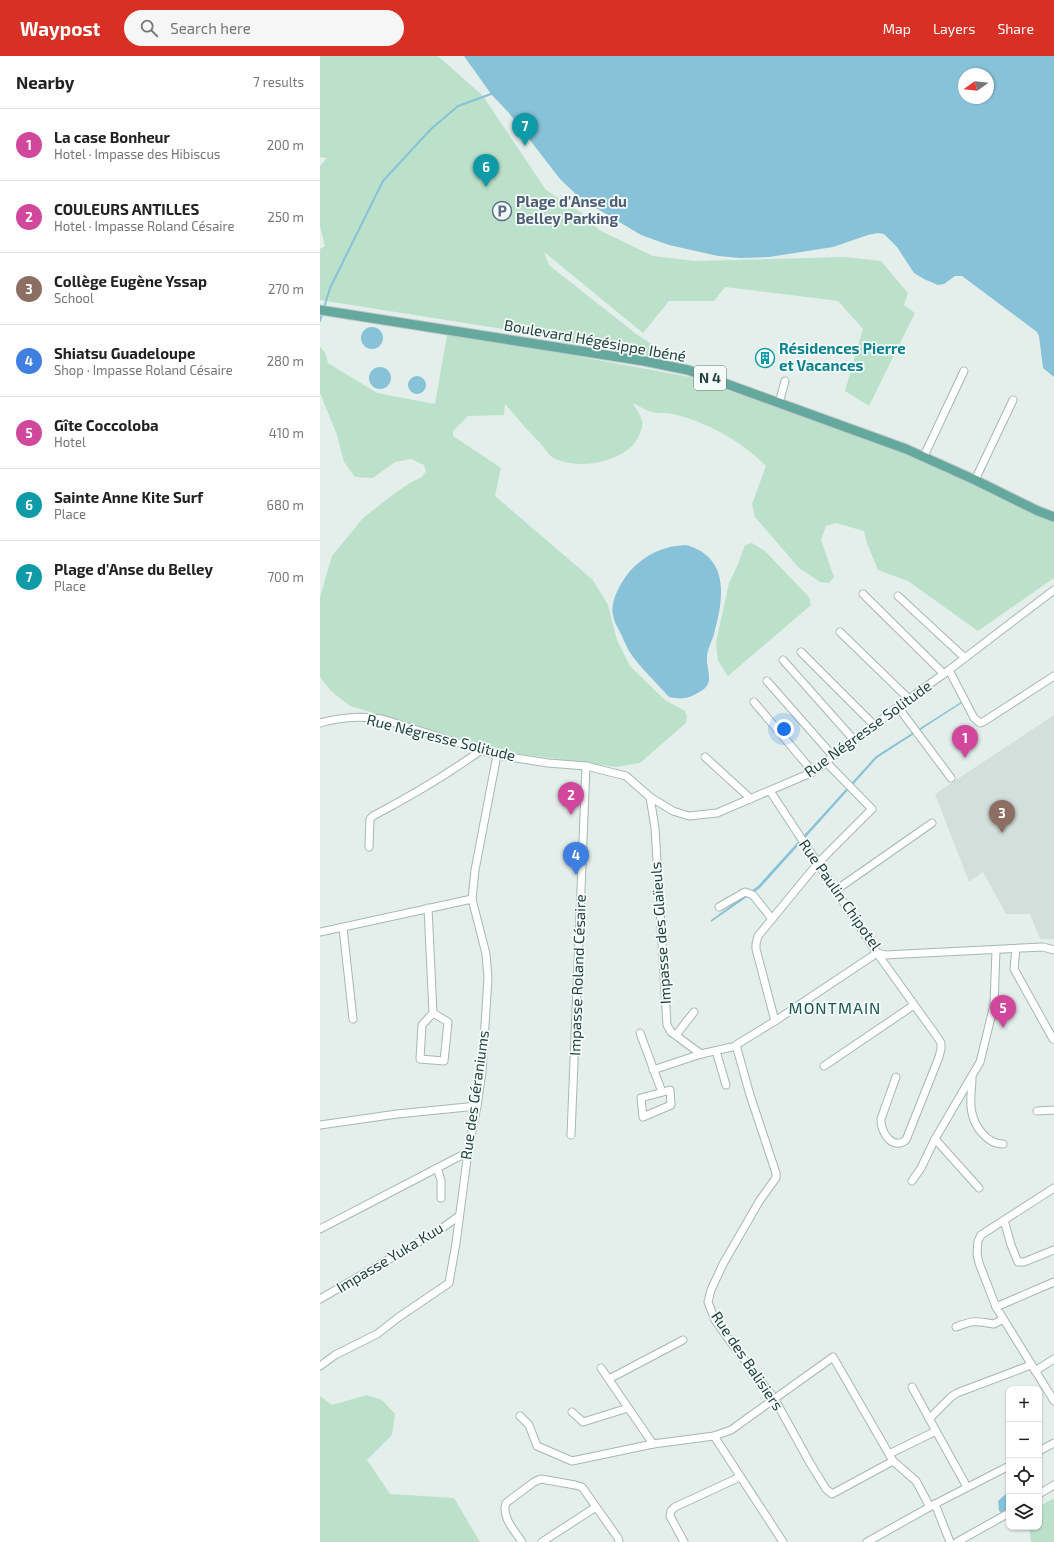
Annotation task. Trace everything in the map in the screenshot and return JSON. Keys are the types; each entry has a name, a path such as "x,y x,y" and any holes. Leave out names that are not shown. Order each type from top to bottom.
{"main road":[{"name":"Boulevard Hégésippe Ibéné","path":"320,310 644,361 688,370 924,456 1038,511 1054,517"}],"street":[{"path":"924,456 964,370"},
{"path":"780,403 785,381"},
{"path":"975,480 1013,400"},
{"name":"Rue Négresse Solitude","path":"320,723 340,718 366,717 382,719 497,755 548,763 586,766 626,776 650,798 673,811 689,816 717,815 813,772 1054,590"},
{"path":"863,594 946,672 974,718 980,723 1054,676"},
{"path":"898,596 965,658"},
{"path":"840,632 910,699"},
{"path":"801,652 874,725"},
{"path":"783,660 854,740"},
{"path":"767,681 833,756"},
{"path":"754,702 813,772"},
{"path":"898,707 951,778"},
{"path":"369,847 370,819 373,816 432,784 480,750"},
{"name":"Rue des Géraniums","path":"320,1366 335,1355 377,1334 449,1283 468,1152 482,1072 488,978 486,954 472,899 475,870 497,755"},
{"path":"705,757 751,799"},
{"path":"826,762 872,809 818,863 758,936 756,944 775,1021 877,953 941,1043 941,1049 906,1140 900,1143 890,1141 881,1123 881,1118 896,1078"},
{"name":"Impasse Roland Césaire","path":"571,1135 586,766"},
{"name":"Rue Paulin Chipotel","path":"770,791 877,953 885,955 1043,947 1054,950"},
{"name":"Impasse des Glaïeuls","path":"650,798 655,828 667,1025 671,1032 701,1054"},
{"path":"836,890 932,823"},
{"path":"719,907 745,892 753,895 772,919"},
{"path":"320,932 472,899"},
{"path":"428,908 433,1013 422,1025 420,1059 444,1060 448,1022 433,1013"},
{"path":"343,928 353,1019"},
{"path":"1016,949 1014,969 1053,1039"},
{"path":"912,1181 921,1168 935,1139 980,1062 994,1005 996,950"},
{"path":"824,1066 914,1005"},
{"path":"676,1035 694,1012"},
{"name":"Rue des Balisiers","path":"775,1021 736,1045 750,1095 774,1164 776,1178 760,1200 723,1264 711,1290 708,1302 715,1320 774,1398 826,1489 832,1494 893,1461"},
{"path":"640,1033 662,1092"},
{"path":"653,1070 701,1054 732,1046"},
{"path":"716,1051 726,1085"},
{"path":"972,1078 971,1112 975,1122 989,1140 994,1143 1003,1144"},
{"path":"670,1090 671,1105 643,1117 641,1098 662,1092 670,1090"},
{"path":"320,1125 397,1114 477,1106"},
{"path":"1037,1111 1054,1110"},
{"path":"935,1139 979,1188"},
{"path":"320,1229 468,1152"},
{"path":"437,1168 441,1180 441,1198"},
{"path":"1054,1188 981,1236 977,1248 979,1262 996,1307 1054,1401"},
{"name":"Impasse Yuka Kuu","path":"320,1299 424,1240 459,1216"},
{"path":"1004,1220 1010,1245 1018,1262 1024,1262 1054,1250"},
{"path":"996,1307 1054,1282"},
{"path":"956,1327 971,1321 994,1324 1003,1319"},
{"path":"608,1379 683,1340"},
{"path":"520,1416 529,1425 537,1446 572,1461 653,1444 714,1436 731,1430 774,1398 834,1357 893,1461 916,1481 932,1505 950,1542"},
{"path":"929,1419 956,1394 1033,1368 1054,1359"},
{"path":"601,1368 653,1444"},
{"path":"912,1387 967,1487"},
{"path":"572,1412 583,1422 628,1408"},
{"path":"889,1454 936,1430"},
{"path":"714,1436 782,1542"},
{"path":"1042,1449 1054,1443"},
{"path":"867,1542 932,1505 1006,1468"},
{"path":"684,1542 670,1516 671,1511 675,1507 740,1477"},
{"path":"522,1542 505,1515 504,1508 506,1504 537,1480 545,1479 582,1487 618,1538 619,1542"},
{"path":"1042,1492 1054,1485"},
{"path":"542,1542 596,1507"},
{"path":"957,1542 1006,1515"}],"shaded area":[{"path":"1054,715 1054,939 1040,939 1030,914 1006,914 983,872 969,882 935,794"}],"green space":[{"path":"320,56 438,56 483,96 546,190 582,213 599,230 653,256 695,261 845,257 881,261 908,293 904,305 915,313 869,406 845,391 863,329 838,301 725,287 714,301 669,301 643,333 544,252 549,265 635,333 672,358 670,362 503,329 320,300 320,249 325,246 320,226 320,166 327,158 320,157"},
{"path":"447,335 483,339 690,377 924,460 1054,522 1054,578 978,631 908,581 878,570 867,543 864,531 836,523 826,526 821,540 834,577 829,583 820,582 799,568 755,517 752,504 766,466 757,457 723,434 685,417 670,413 652,412 633,403 641,418 642,424 641,432 635,443 626,451 602,462 575,464 552,457 505,404 504,415 468,416 453,431 453,436 501,468 495,496 593,580 608,605 617,640 630,666 665,700 685,711 687,717 686,723 640,763 616,767 507,752 350,706 331,691 320,677 320,597 332,556 363,518 395,493 422,477 426,471 424,465 411,459 395,462 373,478 355,477 344,462 337,435 320,393 320,347 325,352 328,363 377,393 435,404"},
{"path":"752,543 765,551 809,597 811,605 728,676 718,661 716,642 729,583 745,545"},
{"path":"367,1395 382,1400 395,1414 392,1435 367,1460 390,1494 454,1498 480,1542 320,1542 320,1396 332,1405"},
{"path":"1054,1499 1054,1542 1031,1542 1029,1530 1042,1530 1042,1505"}],"water":[{"path":"464,56 1054,56 1054,377 1043,368 1039,336 1037,332 962,276 955,276 944,284 938,285 914,273 897,247 884,234 878,233 868,235 833,247 769,257 740,258 718,256 669,245 641,235 581,199 560,179 509,113 491,94"},
{"path":"368,327 376,327 383,334 383,342 376,349 368,349 361,342 361,334"},
{"path":"380,367 388,370 391,378 388,386 380,389 372,386 369,378 372,370"},
{"path":"417,376 423,379 426,385 423,391 417,394 411,391 408,385 411,379"},
{"path":"686,545 700,551 710,559 717,569 721,594 720,607 714,634 707,654 709,682 704,689 692,696 687,698 679,698 669,697 633,657 616,624 612,610 620,586 636,565 662,549"},
{"path":"961,702 962,703 877,758 760,888 711,922 711,920 758,886 876,756"},
{"path":"1006,1494 1006,1512 1003,1513 999,1511 998,1501"}],"waterway":[{"path":"324,308 330,288 383,181 431,129 458,106 491,94"},
{"path":"320,321 322,314"}],"place":[{"name":"Plage d'Anse du Belley","path":"525,146"},
{"name":"Sainte Anne Kite Surf","path":"486,187"},
{"name":"Plage d'Anse du Belley Parking","path":"502,211"},
{"name":"Résidences Pierre et Vacances","path":"765,358"},
{"name":"La case Bonheur","path":"965,758"},
{"name":"COULEURS ANTILLES","path":"571,815"},
{"name":"Collège Eugène Yssap","path":"1002,833"},
{"name":"Shiatsu Guadeloupe","path":"576,875"},
{"name":"Gîte Coccoloba","path":"1003,1028"}],"district":[{"name":"MONTMAIN","path":"835,1008"}]}
